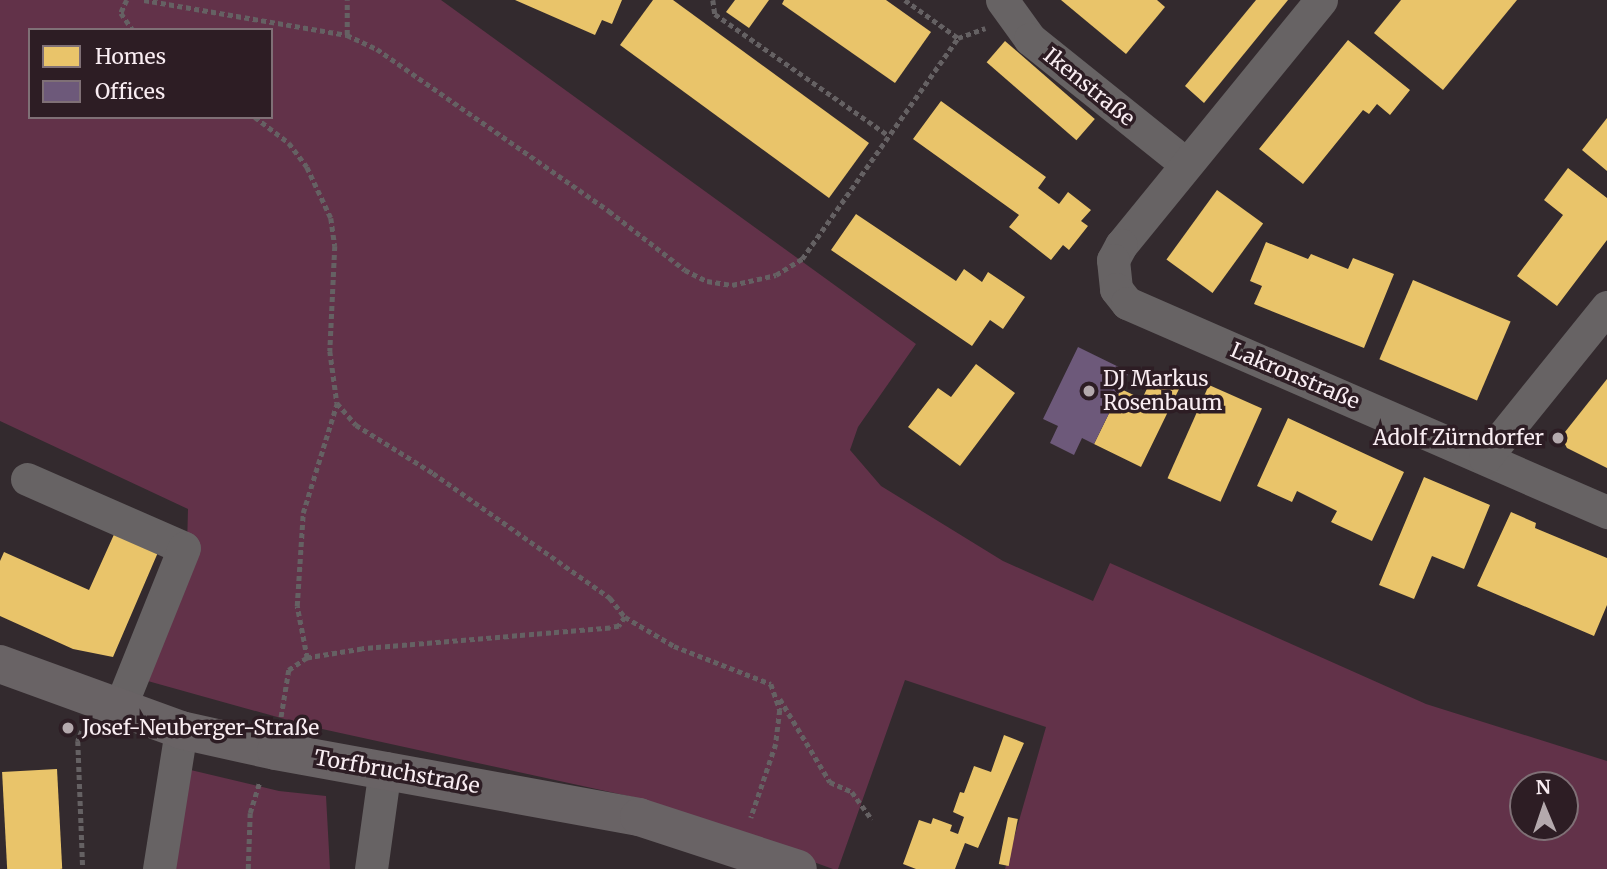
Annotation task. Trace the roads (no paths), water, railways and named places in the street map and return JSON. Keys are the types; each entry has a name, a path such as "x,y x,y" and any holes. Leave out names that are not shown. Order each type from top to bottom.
{"main road":[{"name":"Torfbruchstraße","path":"0,664 106,705 181,730 276,751 385,768 639,817 741,848 798,869"}],"street":[{"path":"1186,164 1321,0"},
{"name":"Ikenstraße","path":"1007,9 1030,38 1186,164"},
{"name":"Lakronstraße","path":"1186,164 1112,260 1113,276 1127,303 1607,512"},
{"path":"1485,458 1607,307"},
{"path":"27,479 184,548 106,705"},
{"path":"159,869 181,730"},
{"path":"371,869 385,768"}],"place":[{"name":"DJ Markus Rosenbaum","path":"1089,391"},
{"name":"Adolf Zürndorfer","path":"1558,438"},
{"name":"Josef-Neuberger-Straße","path":"68,728"}]}
